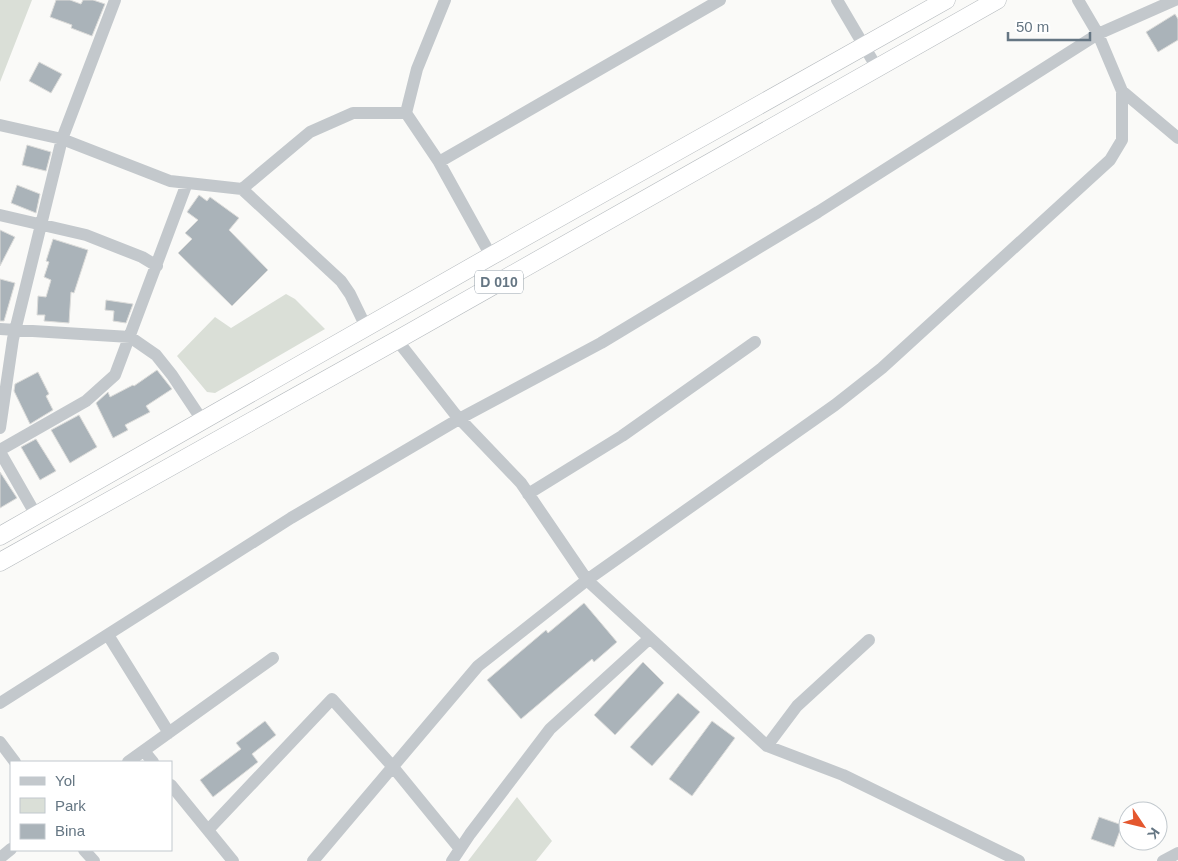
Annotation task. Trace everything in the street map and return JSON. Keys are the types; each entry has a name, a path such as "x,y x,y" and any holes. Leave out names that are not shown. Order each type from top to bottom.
{"highway":[{"name":"D 010","path":"0,536 491,256 946,0"},
{"name":"D 010","path":"0,562 998,0"}],"street":[{"path":"0,428 16,330 62,139 114,0"},
{"path":"445,0 417,69 406,113 438,162 491,256"},
{"path":"438,162 720,0"},
{"path":"837,0 877,68"},
{"path":"313,861 478,666 587,580 834,406 882,368 1110,160 1122,140 1122,92 1098,34 1078,0"},
{"path":"0,703 291,518 459,419 601,342 818,212 1098,34 1175,0"},
{"path":"1122,92 1178,138"},
{"path":"242,189 310,132 353,113 406,113"},
{"path":"0,125 62,139 170,181 242,189 341,281 350,294 366,327"},
{"path":"36,516 0,451 86,401 115,375 187,183"},
{"path":"0,215 86,235 142,257 157,266"},
{"path":"0,329 130,337 156,355 202,420"},
{"path":"397,340 459,419 521,483 587,580 767,746 843,774 1019,861"},
{"path":"528,494 622,436 755,342"},
{"path":"108,635 169,733"},
{"path":"452,861 550,729 650,638"},
{"path":"767,746 797,706 869,640"},
{"path":"129,761 273,658"},
{"path":"208,830 332,699 393,767 460,849"},
{"path":"0,742 14,761"},
{"path":"144,751 152,761"},
{"path":"172,786 233,861"},
{"path":"0,858 10,850"},
{"path":"85,851 94,861"},
{"path":"1163,861 1178,852"}],"green space":[{"path":"0,0 32,0 0,82"},
{"path":"286,294 295,299 325,329 215,393 207,392 177,356 215,317 231,328"},
{"path":"517,797 552,841 536,861 468,861"}],"building":[{"path":"56,0 70,0 81,4 83,0 93,0 105,4 92,36 71,28 72,25 50,17"},
{"path":"1175,14 1178,19 1178,40 1158,52 1146,32"},
{"path":"39,62 62,74 51,93 29,81"},
{"path":"27,145 51,152 46,171 22,165"},
{"path":"17,185 40,194 36,213 11,203"},
{"path":"199,195 207,201 210,197 239,218 229,230 268,270 232,306 178,253 192,239 185,233 198,220 187,212"},
{"path":"0,230 15,237 0,266"},
{"path":"53,239 88,250 74,293 71,292 69,323 44,321 45,315 37,315 38,296 46,297 51,280 44,277 49,262 46,261"},
{"path":"0,279 15,283 4,321 0,321"},
{"path":"106,300 133,304 126,323 113,321 114,311 105,310"},
{"path":"157,370 172,389 146,406 150,412 125,425 128,430 113,438 96,403 108,392 110,397 134,386"},
{"path":"38,372 49,394 46,396 53,410 30,424 14,391 15,384"},
{"path":"79,415 97,447 70,463 51,430"},
{"path":"36,439 56,471 40,480 21,447"},
{"path":"0,472 17,498 0,508"},
{"path":"584,603 617,642 594,662 592,659 521,719 487,680 546,630 548,633"},
{"path":"643,662 664,683 615,735 594,715"},
{"path":"678,693 700,712 652,766 630,747"},
{"path":"265,721 276,735 252,754 258,762 213,797 200,780 241,749 236,743"},
{"path":"712,721 735,738 692,796 669,779"},
{"path":"1099,817 1118,824 1118,836 1114,847 1091,839"}]}
